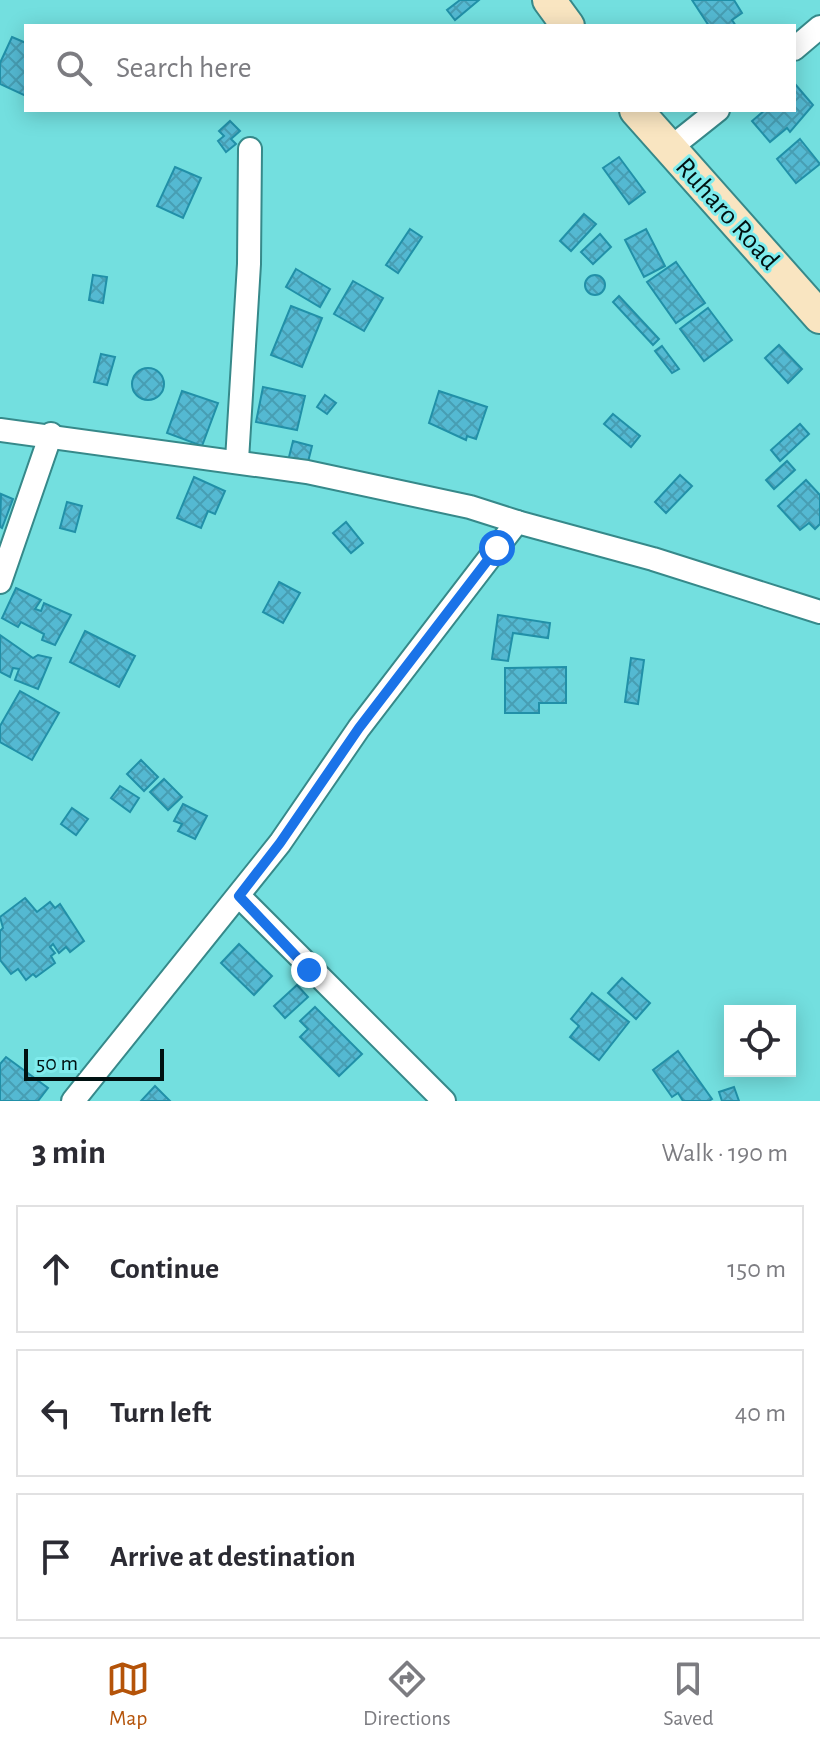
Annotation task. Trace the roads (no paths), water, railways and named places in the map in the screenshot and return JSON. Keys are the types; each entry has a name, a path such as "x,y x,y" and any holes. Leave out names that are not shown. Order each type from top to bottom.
{"street":[{"path":"549,0 567,24"},
{"path":"796,47 820,27"},
{"name":"Ruharo Road","path":"638,112 820,317"},
{"path":"669,149 715,112"},
{"path":"237,460 249,264 250,149"},
{"path":"0,430 51,434 237,460 395,490 653,559 820,612"},
{"path":"0,582 51,434"},
{"path":"73,1101 280,843 359,728 517,522"},
{"path":"239,896 444,1101"}]}
